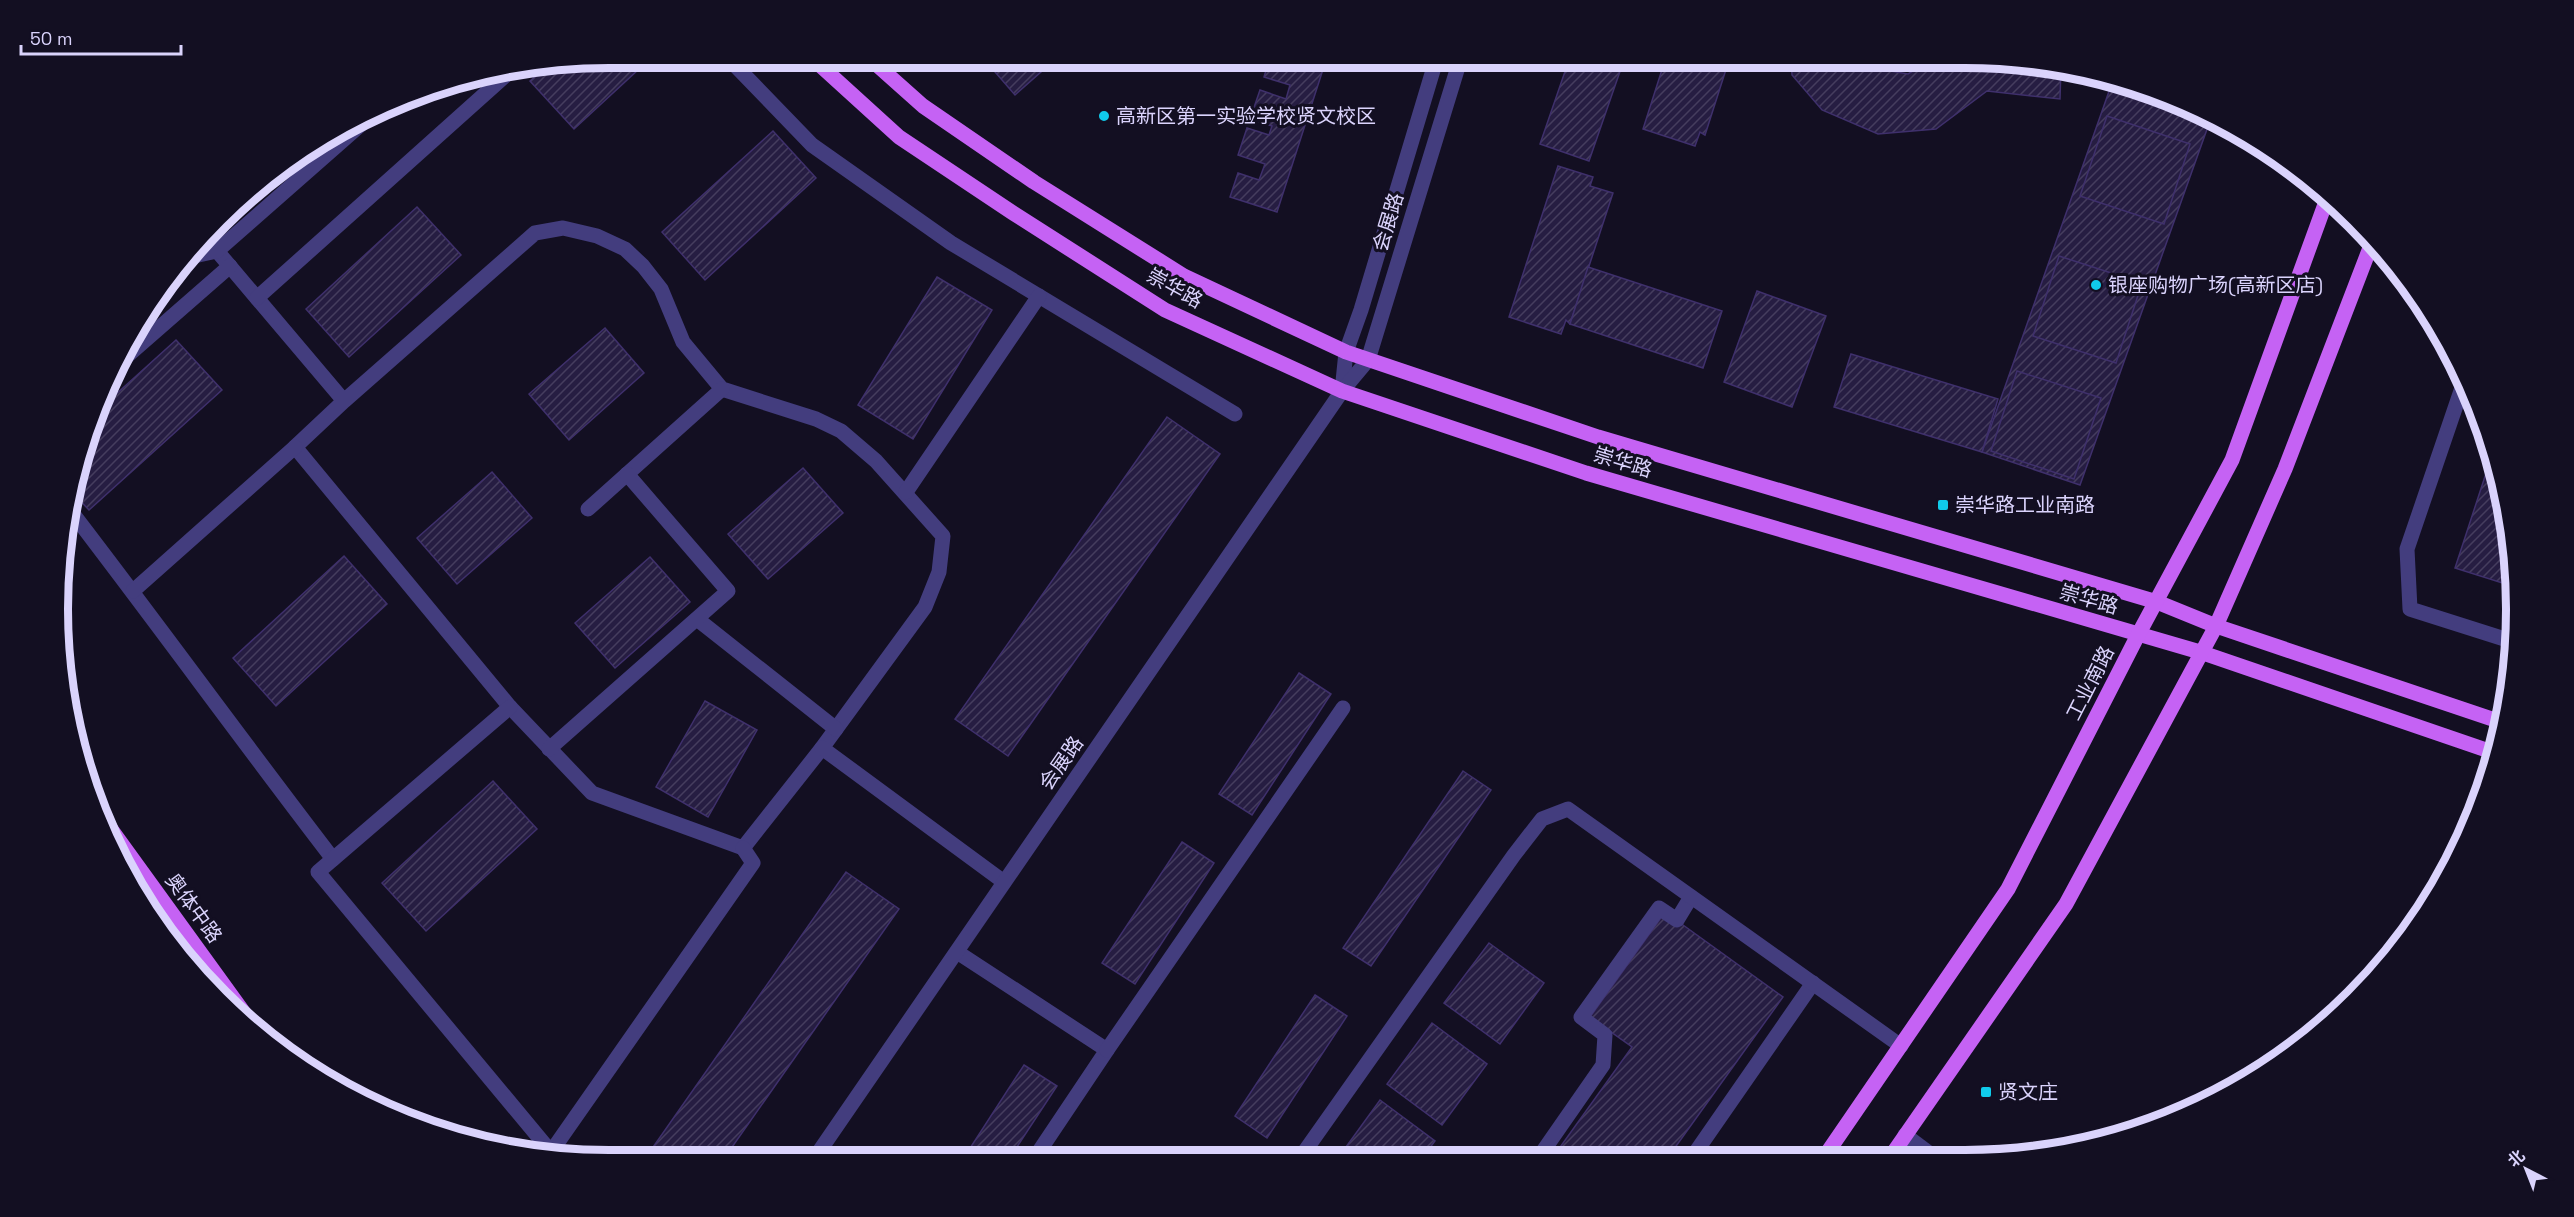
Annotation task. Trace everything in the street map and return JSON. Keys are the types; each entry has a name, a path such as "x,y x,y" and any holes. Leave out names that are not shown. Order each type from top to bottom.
{"main road":[{"name":"崇华路","path":"823,68 899,137 1165,310 1342,391 1586,473 2200,652 2488,750"},
{"name":"崇华路","path":"880,68 923,106 1034,182 1184,276 1346,352 1598,437 2157,602 2216,626 2495,720"},
{"name":"工业南路","path":"1829,1150 2008,889 2138,635 2232,460 2325,205"},
{"path":"1895,1150 2066,904 2216,626 2285,469 2369,249"},
{"name":"奥体中路","path":"143,884 226,991"}],"street":[{"path":"738,68 812,145 951,243 1234,414"},
{"name":"会展路","path":"1342,391 1346,352 1364,300 1434,68"},
{"name":"会展路","path":"820,1150 1342,391 1368,360 1458,68"},
{"path":"257,298 502,78"},
{"path":"200,255 217,251 352,132"},
{"path":"133,591 295,447 344,400 535,234 563,228 597,236 625,249 643,266 661,289 683,342 722,389 816,419 841,431 876,461 943,536 939,572 925,608 822,748 743,848"},
{"path":"217,251 344,400"},
{"path":"133,351 230,266"},
{"path":"906,492 1039,296"},
{"path":"588,509 722,389"},
{"path":"2461,391 2407,549 2410,609 2505,639"},
{"path":"295,447 510,707 592,793 743,848 753,862 555,1146"},
{"path":"549,749 728,591 627,474"},
{"path":"76,517 133,591 233,730 333,859"},
{"path":"697,619 836,729"},
{"path":"510,707 318,872 546,1146"},
{"path":"1040,1150 1343,708"},
{"path":"822,748 1004,882"},
{"path":"1306,1150 1514,855 1542,819 1568,809 1900,1046"},
{"path":"1544,1150 1603,1065 1605,1035 1581,1017 1659,908 1677,920 1691,897"},
{"path":"957,952 1107,1050"},
{"path":"1697,1150 1813,983"},
{"path":"1905,1135 1925,1150"}],"building":[{"path":"640,68 574,129 530,81 541,72"},
{"path":"992,68 1046,68 1015,95"},
{"path":"1267,68 1323,68 1277,212 1230,197 1238,173 1259,180 1265,164 1238,155 1247,128 1269,135 1272,126 1250,119 1260,90 1286,99 1290,85 1264,77"},
{"path":"1566,68 1621,68 1589,161 1540,144"},
{"path":"1662,68 1726,68 1705,135 1700,132 1695,146 1643,129"},
{"path":"1792,68 1874,68 1908,74 1918,68 2001,69 2036,72 2061,76 2060,99 1987,91 1936,129 1878,134 1822,110 1792,75"},
{"name":"银座购物广场(高新区店)","path":"2110,87 2173,109 2209,125 2080,485 1982,452"},
{"path":"2107,116 2190,144 2164,224 2080,196"},
{"path":"773,131 816,178 705,280 662,232"},
{"path":"1558,166 1593,177 1590,186 1613,193 1570,324 1566,320 1561,334 1509,317"},
{"path":"417,207 461,255 349,357 306,309"},
{"path":"2059,256 2142,283 2116,363 2033,336"},
{"path":"1588,267 1722,311 1703,368 1570,324"},
{"path":"937,277 992,310 913,439 858,405"},
{"path":"1757,291 1826,316 1792,407 1724,382"},
{"path":"605,328 644,373 569,440 529,394"},
{"path":"176,340 222,390 89,510 79,499 96,435 109,400"},
{"path":"1851,354 1998,399 1982,452 1834,407"},
{"path":"2017,371 2101,398 2074,479 1991,451"},
{"path":"1167,417 1220,454 1008,756 955,719"},
{"path":"803,468 843,513 768,579 728,534"},
{"path":"2488,468 2502,538 2505,584 2455,568"},
{"path":"492,472 532,518 457,584 417,538"},
{"path":"344,556 387,604 276,706 233,658"},
{"path":"650,557 690,602 615,668 575,623"},
{"path":"1299,673 1331,694 1252,815 1219,794"},
{"path":"705,701 757,730 708,817 656,787"},
{"path":"1463,771 1491,790 1371,966 1343,948"},
{"path":"493,781 537,829 426,931 382,883"},
{"path":"1182,842 1214,863 1135,984 1102,963"},
{"path":"846,872 899,909 730,1150 651,1150"},
{"path":"1665,912 1783,997 1673,1150 1558,1150 1632,1047 1590,1017"},
{"path":"1489,943 1544,983 1500,1044 1444,1003"},
{"path":"1315,995 1347,1016 1267,1138 1235,1116"},
{"path":"1432,1023 1487,1064 1442,1125 1387,1084"},
{"path":"1024,1065 1057,1086 1015,1150 969,1150"},
{"path":"1380,1100 1435,1141 1428,1150 1344,1150"}],"place":[{"name":"高新区第一实验学校贤文校区","path":"1104,116"},
{"name":"银座购物广场(高新区店)","path":"2096,285"},
{"name":"崇华路工业南路","path":"1943,505"},
{"name":"贤文庄","path":"1986,1092"}]}
